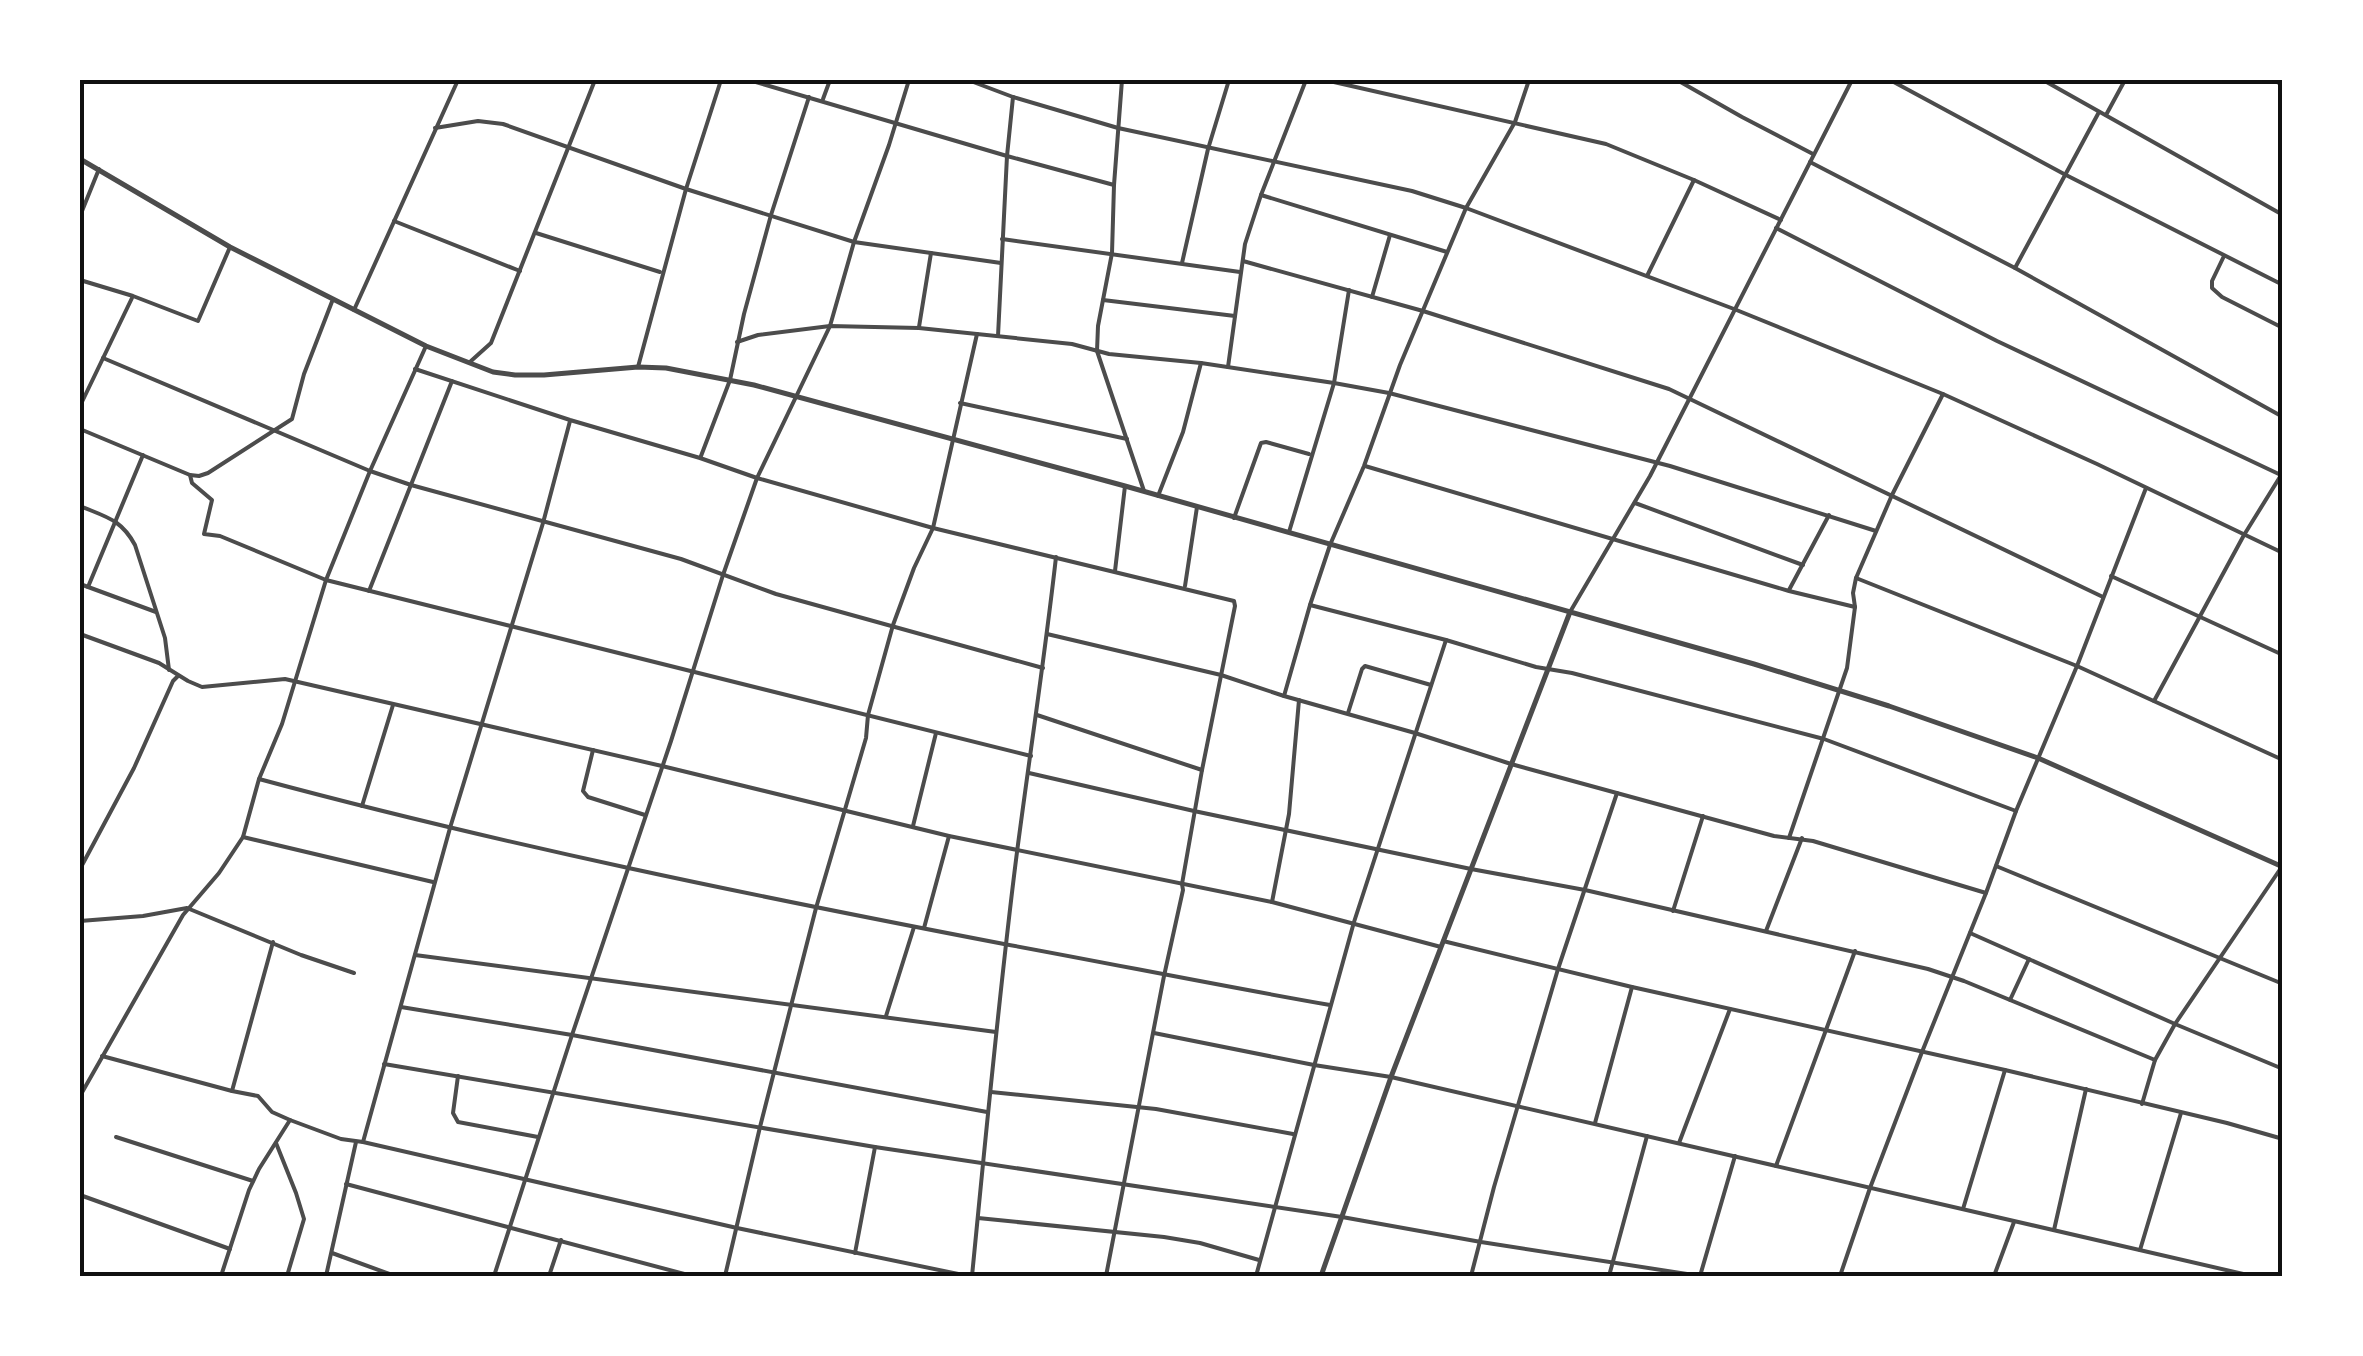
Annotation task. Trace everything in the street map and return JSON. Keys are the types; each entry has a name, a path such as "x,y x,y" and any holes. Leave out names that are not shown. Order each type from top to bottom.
{"street":[{"path":"354,310 458,80"},
{"path":"469,364 490,343 595,80"},
{"path":"638,368 686,189 721,80"},
{"path":"749,80 1114,185"},
{"path":"823,101 830,80"},
{"path":"494,1276 723,575 757,478 830,326 909,80"},
{"path":"968,80 1118,128 1412,192 1466,208 1734,309 1943,394 2283,553"},
{"path":"1122,80 1112,253 1096,351 1144,492"},
{"path":"1182,263 1208,149 1229,80"},
{"path":"1228,366 1246,244 1306,80"},
{"path":"1325,80 1606,144 1780,220"},
{"path":"1284,696 1330,545 1364,466 1389,393 1466,208 1515,122 1529,80"},
{"path":"1676,80 1813,154"},
{"path":"1322,1276 1392,1077 1570,612 1657,462 1852,80"},
{"path":"1890,80 2283,286"},
{"path":"2043,80 2283,215"},
{"path":"2106,116 2125,80"},
{"path":"2272,80 2283,85"},
{"path":"998,337 1006,156 1013,96"},
{"path":"700,458 730,380 771,215 809,97"},
{"path":"1470,112 1471,121"},
{"path":"2015,268 2099,112"},
{"path":"435,128 478,121 502,124 686,189 854,242 1001,263"},
{"path":"80,159 230,247 469,364 515,375 666,368 797,396 1125,486 1840,690 2038,758 2283,866 2175,1024 2156,1060 2142,1104"},
{"path":"1810,162 2015,268 2283,417"},
{"path":"80,216 99,170"},
{"path":"1648,276 1694,180"},
{"path":"1262,195 1448,252"},
{"path":"394,221 521,271"},
{"path":"1776,228 1997,341 2282,474 2244,535 2154,700"},
{"path":"536,234 662,273"},
{"path":"1372,297 1390,235"},
{"path":"1002,239 1242,272"},
{"path":"80,280 198,320 230,247"},
{"path":"919,328 931,253"},
{"path":"2224,256 2212,288 2283,328"},
{"path":"1243,261 1649,382 2103,597"},
{"path":"1288,533 1334,383 1349,290"},
{"path":"80,406 132,296"},
{"path":"80,429 190,474 208,474 292,420 304,374 333,299"},
{"path":"1103,300 1236,316"},
{"path":"738,342 758,335 830,326 919,328 1072,344 1096,351 1334,383 1389,393 1657,462 1876,531"},
{"path":"725,1276 816,908 861,758 868,715 894,625 933,528 976,334"},
{"path":"80,1096 187,908 219,873 243,837 258,779 282,724 326,580 426,346"},
{"path":"103,358 410,485 681,559 776,594 1044,668"},
{"path":"1158,496 1183,432 1201,363"},
{"path":"415,368 757,478 933,528 1234,602 1194,811 1184,890 1106,1276"},
{"path":"369,592 452,382"},
{"path":"1789,838 1848,668 1856,578 1943,394"},
{"path":"960,403 1127,440"},
{"path":"363,1142 570,420"},
{"path":"1234,518 1260,442 1310,454"},
{"path":"88,587 143,455"},
{"path":"1364,466 1788,591 1855,607"},
{"path":"190,474 192,483 212,500 204,534 220,536 326,580 1031,756"},
{"path":"1115,572 1125,486"},
{"path":"1840,1276 1922,1052 2146,488"},
{"path":"1635,503 1803,565"},
{"path":"80,506 116,520 134,545 166,638 169,670"},
{"path":"1185,588 1197,507"},
{"path":"1788,591 1829,515"},
{"path":"102,1056 258,1096 272,1112 340,1139 970,1276 1017,852 1056,557"},
{"path":"2111,576 2283,655"},
{"path":"1856,578 2077,666 2283,760"},
{"path":"80,584 156,612"},
{"path":"1310,605 1824,739 2016,811"},
{"path":"80,634 159,664 202,687 280,678 294,681 1017,852 1272,902 2005,1070 2283,1139"},
{"path":"1047,634 1221,674 1511,764 1774,836 1802,838 1986,893"},
{"path":"1256,1276 1354,922 1446,640"},
{"path":"1348,713 1364,666 1431,684"},
{"path":"80,869 178,676"},
{"path":"1272,902 1286,829 1300,700"},
{"path":"361,807 393,705"},
{"path":"1037,715 1202,770"},
{"path":"913,826 936,733"},
{"path":"593,750 583,791 588,798 645,815"},
{"path":"1029,773 1855,951 1952,977 2156,1060"},
{"path":"258,779 450,828 816,908 1330,1005"},
{"path":"1471,1276 1558,968 1617,792"},
{"path":"1672,910 1703,816"},
{"path":"924,929 949,836"},
{"path":"243,837 435,882"},
{"path":"1766,930 1802,838"},
{"path":"1996,866 2283,984"},
{"path":"80,921 187,908 354,973"},
{"path":"886,1016 914,927"},
{"path":"1970,933 2283,1069"},
{"path":"232,1091 273,942"},
{"path":"1776,1166 1855,951"},
{"path":"416,956 998,1032"},
{"path":"2010,1000 2029,959"},
{"path":"1595,1124 1632,987"},
{"path":"401,1008 572,1035 988,1112"},
{"path":"1680,1143 1730,1009"},
{"path":"1154,1033 1392,1077 2252,1276"},
{"path":"384,1064 875,1147 1342,1216 1700,1276 1735,1156"},
{"path":"1963,1209 2005,1070"},
{"path":"458,1076 453,1113 458,1122 538,1137"},
{"path":"2054,1230 2086,1089"},
{"path":"991,1092 1140,1107 1294,1134"},
{"path":"2140,1250 2181,1113"},
{"path":"221,1276 253,1181 290,1120"},
{"path":"1609,1276 1647,1136"},
{"path":"116,1137 253,1181"},
{"path":"326,1276 356,1142"},
{"path":"276,1143 304,1219 287,1276"},
{"path":"855,1254 875,1147"},
{"path":"346,1184 692,1276"},
{"path":"80,1196 230,1249"},
{"path":"978,1218 1200,1243 1261,1261"},
{"path":"1994,1276 2014,1222"},
{"path":"549,1276 561,1240"},
{"path":"332,1252 396,1276"}]}
